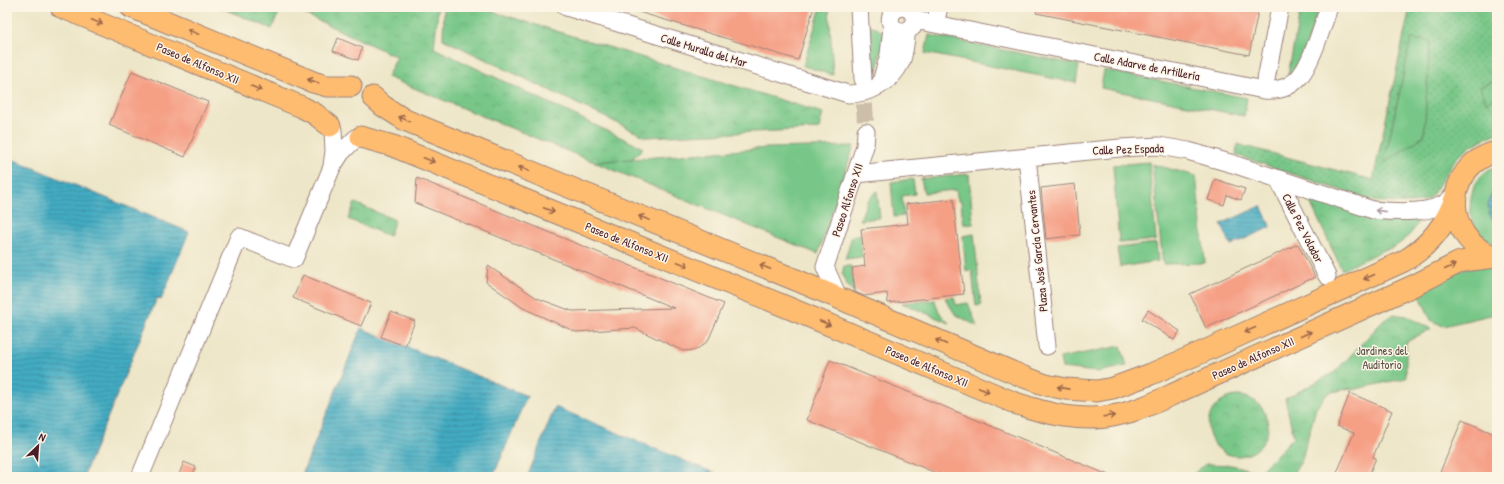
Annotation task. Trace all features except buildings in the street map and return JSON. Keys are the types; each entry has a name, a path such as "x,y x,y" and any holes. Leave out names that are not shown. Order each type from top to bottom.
{"main road":[{"name":"Paseo de Alfonso XII","path":"61,7 302,107 315,114 332,128"},
{"path":"131,7 313,82 333,86 351,86 366,90 383,106 406,120 801,282 1046,385 1066,389 1097,391 1113,388 1167,367 1404,261 1420,250 1437,232 1449,213 1456,193 1467,171 1472,165 1493,152"},
{"path":"351,86 342,89 330,98 326,112 332,128 346,138 358,138 369,132 377,120 377,105 373,97"},
{"name":"Paseo de Alfonso XII","path":"358,138 393,146 789,308 1000,397 1039,411 1081,418 1098,418 1124,413 1178,392 1415,285 1452,266 1471,260 1496,258"},
{"path":"1456,193 1456,212 1460,227 1464,234 1480,251 1496,258"},
{"path":"789,308 801,282"}],"street":[{"name":"Calle Muralla del Mar","path":"566,7 841,92 862,94 880,86 890,78 901,62 906,15"},
{"path":"859,7 863,79"},
{"path":"935,24 939,7"},
{"path":"1264,90 1280,7"},
{"name":"Calle Adarve de Artillería","path":"906,15 935,24 1264,90 1275,90 1286,88 1295,82 1302,74 1311,58 1329,7"},
{"path":"140,477 239,237 294,259 332,167 334,159 332,128"},
{"name":"Paseo Alfonso XII","path":"825,267 856,174 864,146 866,132"},
{"path":"332,167 341,153 358,138"},
{"name":"Calle Pez Espada","path":"856,174 1120,148 1159,146 1188,151 1373,210 1392,212 1436,207 1444,204 1456,193"},
{"name":"Plaza José García Cervantes","path":"1028,157 1047,346"},
{"name":"Calle Pez Volador","path":"1278,179 1327,276"},
{"path":"801,282 825,267 839,298"}],"green space":[{"path":"219,7 281,7 272,29"},
{"path":"289,7 431,7 438,9 434,48 643,148 632,159 594,162 387,77 397,57"},
{"path":"444,7 478,7 823,113 819,129 646,137 443,39"},
{"path":"821,7 829,7 833,75 803,66"},
{"path":"1301,7 1319,7 1299,62 1288,75"},
{"path":"1410,7 1497,7 1497,133 1475,144 1460,154 1428,199 1409,203 1373,201 1236,155 1237,144 1373,180"},
{"path":"870,25 885,33 875,79 873,79"},
{"path":"929,35 1079,65 1076,83 925,53"},
{"path":"1411,39 1430,41 1424,136 1384,163"},
{"path":"1104,70 1247,98 1244,116 1101,88"},
{"path":"1497,80 1497,98 1491,99 1487,103 1480,87"},
{"path":"854,146 818,254 594,162 767,148"},
{"path":"1149,162 1156,240 1119,243 1113,165"},
{"path":"1152,164 1196,176 1205,263 1163,264"},
{"path":"1497,166 1497,244 1485,238 1477,229 1472,218 1470,205 1472,193 1477,181 1485,172"},
{"path":"969,174 973,224 963,224 961,201 958,201 956,190 924,193 921,179"},
{"path":"913,179 915,194 902,196 904,216 894,217 891,182"},
{"path":"1303,187 1420,216 1415,228 1401,243 1342,270"},
{"path":"877,191 880,218 860,220 867,201"},
{"path":"355,203 395,220 389,236 348,219"},
{"path":"974,234 981,305 976,306 972,270 966,271 963,236"},
{"path":"860,235 862,257 845,259 852,236"},
{"path":"1156,243 1158,261 1120,267 1117,248"},
{"path":"1497,259 1497,311 1495,314 1443,326 1431,320 1415,285"},
{"path":"844,266 851,266 854,293 847,285 842,275"},
{"path":"954,297 956,305 968,303 977,326 955,314 945,298"},
{"path":"935,300 940,313 949,323 902,303"},
{"name":"Jardines del Auditorio","path":"1393,314 1407,316 1431,329 1406,342 1406,378 1352,390 1351,388 1328,393 1316,408 1301,462 1290,477 1192,477 1192,475 1206,464 1231,465 1259,472 1294,437 1285,399 1335,372 1382,322"},
{"path":"1121,346 1127,366 1097,372 1062,368 1060,358"},
{"path":"1232,396 1244,396 1260,404 1266,414 1268,426 1266,438 1260,448 1244,456 1232,456 1216,448 1208,432 1208,420 1216,404"}],"water":[{"path":"7,157 189,232 161,300 157,298 83,477 7,477"},
{"path":"1497,187 1497,224 1490,215 1488,206 1490,196"},
{"path":"1261,206 1271,227 1231,245 1221,224"},
{"path":"361,328 527,396 493,477 301,477"},
{"path":"555,407 724,477 527,477"}],"tunnel":[{"path":"863,79 866,132"}]}
